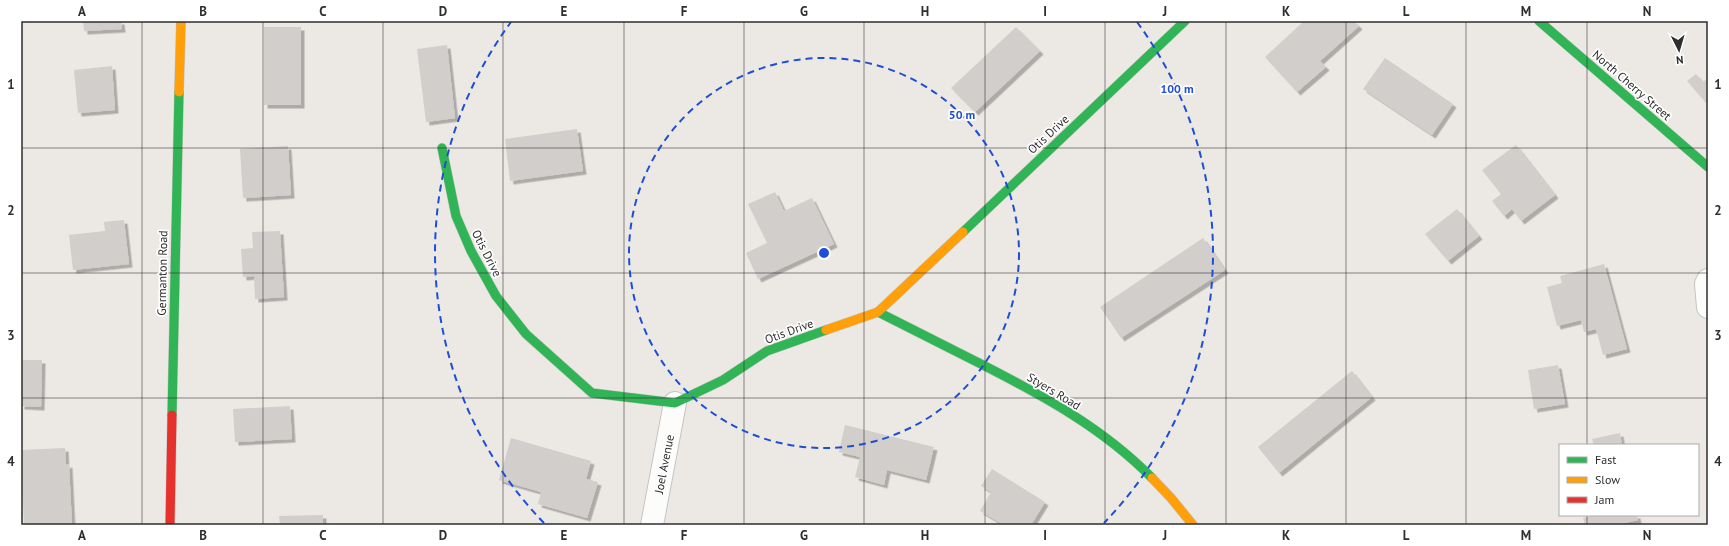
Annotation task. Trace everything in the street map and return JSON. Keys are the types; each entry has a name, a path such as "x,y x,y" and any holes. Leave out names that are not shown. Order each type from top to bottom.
{"street":[{"name":"Germanton Road","path":"170,525 181,21"},
{"name":"Otis Drive","path":"442,148 456,216 471,251 496,296 526,334 592,393 675,403 723,380 767,351 878,312 1185,21"},
{"name":"North Cherry Street","path":"1539,21 1708,167"},
{"path":"1708,280 1706,284 1708,307"},
{"name":"Styers Road","path":"878,312 1041,395 1101,434 1138,464 1171,498 1193,525"},
{"name":"Joel Avenue","path":"652,525 675,403"}],"building":[{"path":"83,21 121,21 122,29 84,31"},
{"path":"1304,21 1354,21 1359,26 1320,61 1326,67 1297,92 1265,57"},
{"path":"264,27 301,27 301,105 264,105"},
{"path":"1016,27 1040,51 975,112 951,88"},
{"path":"447,45 455,118 426,122 417,49"},
{"path":"1385,58 1453,104 1432,135 1363,89"},
{"path":"112,66 115,110 78,113 74,70"},
{"path":"1696,74 1703,82 1708,78 1708,105 1687,81"},
{"path":"577,129 583,171 510,181 505,139"},
{"path":"1516,145 1555,195 1521,221 1512,209 1504,216 1492,201 1501,194 1482,170"},
{"path":"288,146 291,195 243,198 240,149"},
{"path":"775,192 784,211 812,198 834,244 758,279 746,253 767,243 748,204"},
{"path":"1457,209 1479,236 1448,261 1425,234"},
{"path":"124,220 129,264 73,270 69,235 105,231 104,222"},
{"path":"280,231 284,297 255,299 254,276 243,277 241,249 253,248 252,232"},
{"path":"1203,238 1225,270 1121,338 1100,307"},
{"path":"1604,264 1627,349 1603,355 1596,329 1584,332 1581,320 1557,326 1547,287 1562,283 1560,276"},
{"path":"21,360 42,360 41,407 21,406"},
{"path":"1558,365 1565,404 1534,409 1528,370"},
{"path":"1352,371 1372,397 1279,473 1258,447"},
{"path":"290,406 292,439 235,442 233,409"},
{"path":"845,425 934,447 926,480 887,470 884,485 855,477 860,457 839,452"},
{"path":"1620,433 1622,444 1594,444 1592,439"},
{"path":"511,438 591,461 586,479 598,482 587,518 538,504 541,492 499,480"},
{"path":"65,448 66,465 69,464 72,525 24,525 21,450"},
{"path":"992,469 1045,502 1031,525 1004,525 980,511 991,492 981,486"},
{"path":"323,515 323,525 280,525 279,516"},
{"path":"1591,516 1637,516 1638,520 1616,525 1585,525 1583,518"}],"traffic: fast":[{"path":"963,232 1185,21"},
{"path":"1539,21 1708,167"},
{"path":"172,415 179,92"},
{"path":"442,148 456,216 471,251 496,296 526,334 592,393 675,403 723,380 767,351 826,330"},
{"path":"878,312 1027,388 1071,414 1113,443 1152,478"}],"traffic: slow":[{"path":"179,92 181,21"},
{"path":"826,330 878,312 963,232"},
{"path":"1152,478 1193,525"}],"traffic: jam":[{"path":"170,525 172,415"}]}
